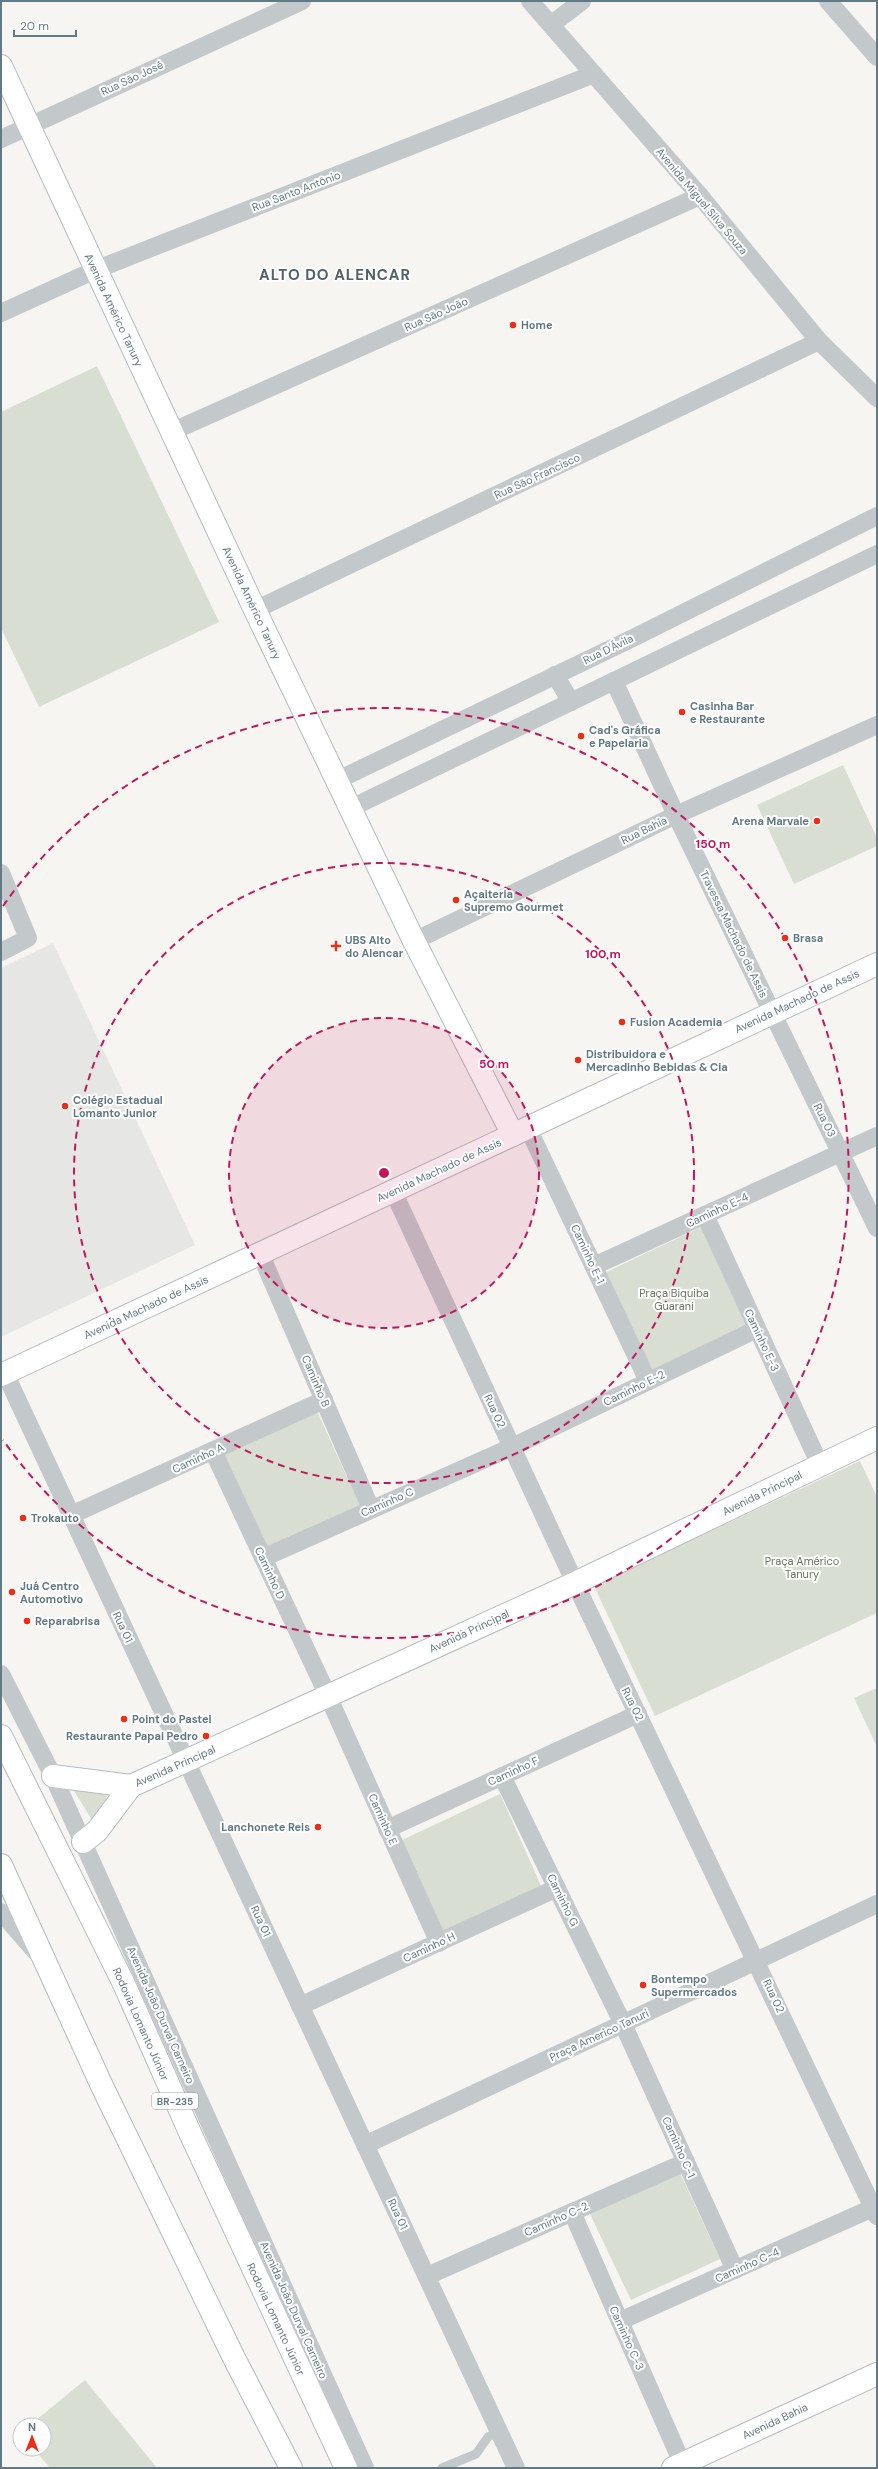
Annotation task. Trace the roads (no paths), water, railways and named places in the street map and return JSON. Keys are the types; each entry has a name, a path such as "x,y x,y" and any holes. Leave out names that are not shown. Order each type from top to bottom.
{"main road":[{"name":"Avenida Américo Tanury","path":"1,66 171,432 414,942 521,1131"},
{"name":"Avenida Machado de Assis","path":"3,1374 877,964"},
{"name":"Avenida Principal","path":"53,1776 131,1786 575,1583 877,1438"},
{"name":"Rodovia Lomanto Júnior","path":"1,1736 124,1984 191,2135 346,2468"},
{"path":"83,1842 97,1831 131,1786"},
{"path":"1,1865 43,1959 234,2358 288,2466"},
{"name":"Avenida Bahia","path":"678,2466 877,2374"}],"street":[{"name":"Rua São José","path":"264,17 283,1"},
{"name":"Rua São José","path":"1,139 264,17 302,1"},
{"name":"Avenida Miguel Silva Souza","path":"530,1 552,24 700,196 819,341 877,398"},
{"path":"552,24 582,1"},
{"path":"828,1 877,57"},
{"name":"Rua Santo Antônio","path":"1,313 95,270 594,74"},
{"name":"Rua São João","path":"171,432 700,196"},
{"name":"Rua São Francisco","path":"255,610 819,341"},
{"name":"Rua D'Ávila","path":"338,780 877,516"},
{"path":"351,808 877,554"},
{"path":"555,675 571,702"},
{"name":"Travessa Machado de Assis","path":"614,681 676,815 772,1013"},
{"name":"Rua Bahia","path":"414,942 676,815 877,725"},
{"path":"1,873 28,938 3,952"},
{"name":"Rua 03","path":"772,1013 877,1228"},
{"name":"Caminho E-1","path":"521,1131 594,1266 648,1381"},
{"name":"Caminho E-4","path":"594,1266 877,1136"},
{"name":"Rua 02","path":"393,1191 575,1583 876,2210"},
{"name":"Caminho E-3","path":"705,1215 820,1466"},
{"name":"Caminho B","path":"260,1253 371,1509"},
{"name":"Caminho E-2","path":"512,1447 757,1329"},
{"name":"Rua 01","path":"3,1374 72,1516 516,2468"},
{"name":"Caminho A","path":"72,1516 324,1400"},
{"name":"Caminho C","path":"263,1558 512,1447"},
{"name":"Caminho D","path":"213,1451 328,1696"},
{"name":"Avenida João Durval Carneiro","path":"1,1674 53,1776 365,2468"},
{"name":"Caminho E","path":"328,1696 439,1943"},
{"name":"Caminho F","path":"387,1829 638,1714"},
{"name":"Caminho G","path":"502,1776 623,2024"},
{"name":"Caminho H","path":"300,2006 557,1888"},
{"name":"Praça Americo Tanuri","path":"365,2145 877,1904"},
{"path":"1,1912 43,1959"},
{"name":"Caminho C-1","path":"623,2024 735,2270"},
{"name":"Caminho C-2","path":"427,2276 686,2162"},
{"name":"Caminho C-4","path":"620,2322 735,2270 876,2210"},
{"name":"Caminho C-3","path":"572,2212 620,2322 678,2466"}],"lane":[{"path":"442,2468 476,2454 488,2437 499,2431"}],"place":[{"name":"Home","path":"513,325"},
{"name":"Casinha Bar e Restaurante","path":"682,712"},
{"name":"Cad's Gráfica e Papelaria","path":"581,736"},
{"name":"Arena Marvale","path":"817,821"},
{"name":"Açaiteria Supremo Gourmet","path":"456,900"},
{"name":"Brasa","path":"785,938"},
{"name":"UBS Alto do Alencar","path":"336,946"},
{"name":"Fusion Academia","path":"622,1022"},
{"name":"Distribuidora e Mercadinho Bebidas & Cia","path":"578,1060"},
{"name":"Colégio Estadual Lomanto Junior","path":"65,1106"},
{"name":"Trokauto","path":"23,1518"},
{"name":"Juá Centro Automotivo","path":"12,1592"},
{"name":"Reparabrisa","path":"27,1621"},
{"name":"Point do Pastel","path":"124,1719"},
{"name":"Restaurante Papai Pedro","path":"206,1736"},
{"name":"Lanchonete Reis","path":"318,1827"},
{"name":"Bontempo Supermercados","path":"643,1985"}],"district":[{"name":"ALTO DO ALENCAR","path":"335,275"}],"park label":[{"name":"Praça Biquiba Guarani","path":"674,1299"},
{"name":"Praça Américo Tanury","path":"802,1567"}]}
